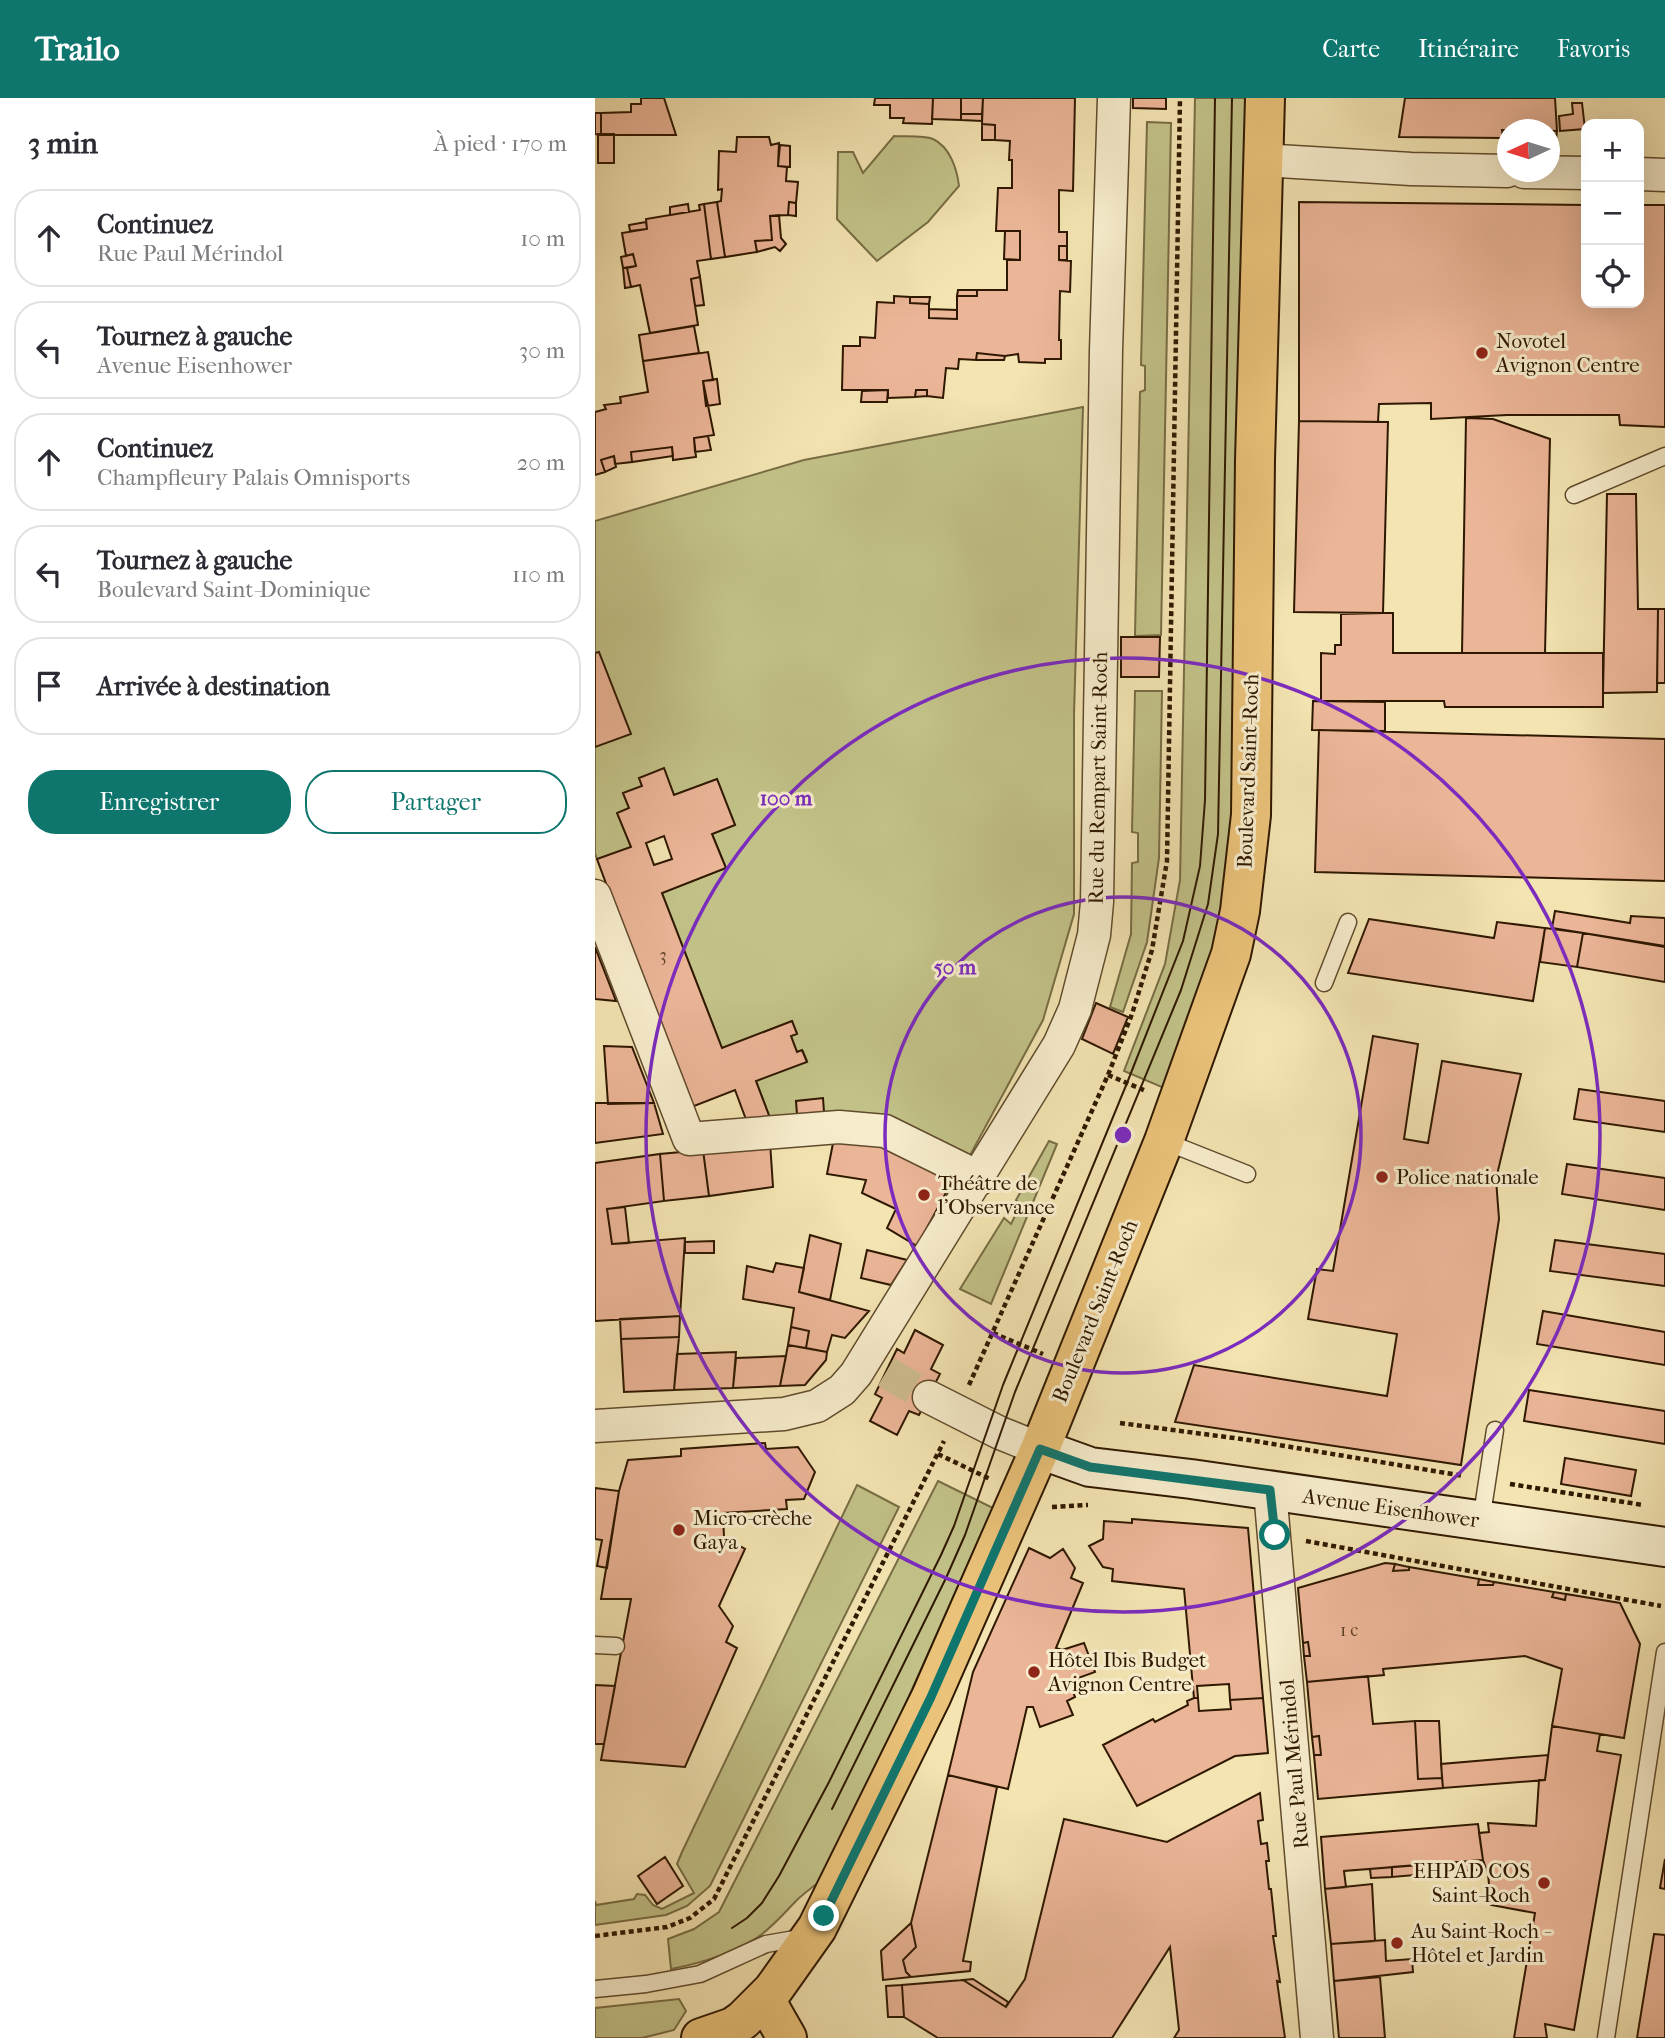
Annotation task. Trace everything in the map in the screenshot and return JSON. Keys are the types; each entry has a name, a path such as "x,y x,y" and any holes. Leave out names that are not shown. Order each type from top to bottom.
{"main road":[{"name":"Boulevard Saint-Roch","path":"768,2010 817,1928 931,1697 1040,1449 1164,1141 1231,954 1240,911 1251,814 1255,460 1265,98"},
{"name":"Avenue Eisenhower","path":"1040,1449 1090,1467 1116,1472 1270,1490 1665,1548"},
{"path":"701,2038 768,2010"},
{"path":"743,2038 768,2010"},
{"path":"768,2010 781,2038"},
{"path":"768,2010 787,2038"}],"street":[{"name":"Rue du Rempart Saint-Roch","path":"595,1426 784,1414 817,1406 875,1366 978,1180 1059,1045 1075,1009 1094,935 1097,902 1105,406 1114,98"},
{"path":"1262,160 1460,163 1497,169"},
{"path":"1560,173 1581,173"},
{"path":"1644,174 1665,175"},
{"path":"595,897 689,1139 839,1127 885,1131 962,1169 978,1180"},
{"path":"929,1397 988,1427 1040,1449"},
{"name":"Rue Paul Mérindol","path":"1270,1490 1317,2038"}],"lane":[{"path":"1574,495 1665,456"},
{"path":"1324,983 1347,922"},
{"path":"1164,1141 1247,1174"},
{"path":"1481,1521 1495,1430"},
{"path":"595,1645 616,1646"},
{"path":"1606,2038 1665,1653"},
{"path":"595,1989 646,1984 700,1974 766,1944 795,1939 817,1928"}],"path":[{"path":"1108,1075 1149,1093"},
{"path":"1120,1423 1249,1440 1651,1507"},
{"path":"1306,1541 1661,1606"},
{"path":"595,1936 667,1927"}],"green space":[{"path":"1195,98 1248,98 1234,847 1219,932 1164,1088 1124,1071 1165,964 1180,880"},
{"path":"1147,122 1171,123 1161,635 1135,636 1140,392 1145,390 1145,366 1141,365"},
{"path":"894,136 924,137 939,143 952,159 959,186 928,222 877,261 837,219 838,152 853,152 863,173"},
{"path":"1083,407 1074,714 1074,914 1043,1020 967,1161 894,1121 868,1114 831,1112 770,1118 756,1081 807,1061 803,1051 797,1052 791,1036 797,1033 792,1021 722,1048 662,893 726,868 712,834 735,825 717,779 674,795 664,769 639,778 642,786 623,793 629,808 631,847 597,859 595,853 595,521 804,460"},
{"path":"1135,691 1162,691 1159,858 1147,942 1123,1012 1110,1007 1131,934 1132,863 1138,862 1138,833 1132,832"},
{"path":"1049,1141 1057,1144 991,1304 960,1289 1004,1218 1011,1224 1021,1204 1016,1200"},
{"path":"938,1481 993,1508 829,1875 758,1937 716,1957 671,1969 668,1939 694,1929 719,1912"},
{"path":"857,1485 899,1507 710,1886 687,1906 666,1915 595,1925 595,1901 596,1905 634,1899 637,1894 645,1895 653,1905 662,1909 694,1893 677,1864"},
{"path":"679,1999 686,2011 674,2030 642,2038 595,2038 595,2008"}],"building":[{"path":"641,98 664,98 676,135 601,135 601,113 631,112 631,104 641,104"},
{"path":"875,98 933,98 932,124 903,123 904,118 890,118 890,105 874,105"},
{"path":"933,98 961,98 961,120 932,119"},
{"path":"961,98 983,98 982,114 961,114"},
{"path":"983,98 1075,98 1073,191 1059,190 1059,232 1067,232 1067,246 1059,246 1059,260 1071,261 1070,292 1060,291 1061,359 1045,359 1045,363 1019,362 1018,354 1005,356 977,353 976,360 959,359 958,369 946,368 943,398 927,396 927,390 916,390 915,397 888,398 888,390 842,390 843,346 860,346 860,337 875,338 877,302 894,303 894,296 910,297 910,303 929,304 929,318 957,319 957,296 977,296 977,290 1007,290 1007,260 1020,260 1020,231 996,231 998,188 1012,188 1010,141 995,140 995,125 982,124"},
{"path":"1133,98 1166,98 1166,109 1133,108"},
{"path":"1405,98 1555,98 1556,119 1497,119 1497,138 1399,137"},
{"path":"1572,103 1582,103 1584,119 1581,119 1581,129 1560,131 1559,116 1573,114"},
{"path":"595,113 601,113 601,135 595,134"},
{"path":"961,114 982,114 982,121 961,120"},
{"path":"982,124 995,125 995,140 982,140"},
{"path":"598,134 614,134 614,163 598,163"},
{"path":"737,137 769,137 771,145 779,143 778,166 787,167 786,181 798,182 796,203 789,202 788,215 770,216 772,240 755,241 757,252 725,257 717,202 721,201 722,189 718,190 719,151 736,152"},
{"path":"780,145 790,146 790,167 778,166"},
{"path":"717,202 725,257 711,259 704,204"},
{"path":"789,202 796,203 796,216 788,215"},
{"name":"Novotel Avignon Centre","path":"1299,202 1581,205 1581,308 1644,308 1644,205 1665,205 1665,427 1620,425 1619,415 1507,415 1431,419 1431,403 1379,404 1378,422 1299,421"},
{"path":"688,204 689,212 670,215 670,207"},
{"path":"704,204 711,259 697,261 700,277 691,279 698,325 650,333 640,285 631,287 627,268 636,266 633,254 626,256 622,233 647,229 646,219 700,210 699,205"},
{"path":"779,215 781,238 786,244 780,251 775,247 757,252 755,241 772,240 770,216"},
{"path":"646,222 647,229 630,231 629,225"},
{"path":"1005,231 1020,231 1020,260 1004,259"},
{"path":"1059,246 1067,246 1067,260 1059,260"},
{"path":"633,254 636,266 623,268 621,257"},
{"path":"623,268 627,268 631,287 625,288"},
{"path":"700,277 704,305 695,306 691,279"},
{"path":"958,290 977,290 977,296 957,296"},
{"path":"910,297 930,297 929,304 910,303"},
{"path":"929,309 957,310 957,319 929,318"},
{"path":"694,326 699,353 643,361 639,335"},
{"path":"708,352 713,380 703,381 714,435 694,438 696,457 673,460 672,447 631,452 632,462 615,464 614,456 601,460 605,472 595,475 595,412 606,409 604,405 621,403 620,397 648,392 643,361"},
{"path":"977,353 1005,356 1004,360 976,360"},
{"path":"717,379 720,404 706,406 703,381"},
{"path":"888,390 887,402 861,402 862,391"},
{"path":"916,390 927,390 927,396 915,397"},
{"path":"1466,418 1493,419 1550,439 1545,653 1462,653"},
{"path":"1299,421 1388,422 1383,613 1294,612"},
{"path":"708,436 711,450 695,452 694,438"},
{"path":"672,447 673,456 632,462 631,452"},
{"path":"614,456 616,467 605,472 601,460"},
{"path":"1607,494 1636,494 1638,609 1658,609 1657,692 1603,693"},
{"path":"1658,609 1665,609 1665,683 1657,683"},
{"path":"1393,613 1393,653 1603,653 1603,707 1445,707 1444,701 1321,701 1321,653 1335,654 1335,645 1341,645 1341,614"},
{"path":"1121,637 1160,637 1159,677 1121,677"},
{"path":"599,652 631,734 595,747 595,653"},
{"path":"1313,701 1385,702 1385,731 1312,730"},
{"path":"1319,730 1665,739 1665,881 1315,872"},
{"path":"664,768 674,795 717,779 735,825 712,834 726,868 662,893 722,1048 792,1021 797,1034 791,1036 797,1052 802,1050 807,1062 756,1081 770,1118 747,1122 735,1090 689,1108 597,859 631,847 617,813 629,808 623,793 642,786 639,778","holes":["664,836 672,859 654,865 646,843"]},
{"path":"1555,911 1630,923 1631,916 1665,918 1665,946 1552,928"},
{"path":"1369,919 1494,938 1497,922 1545,928 1533,1001 1348,973"},
{"path":"1545,928 1583,933 1577,967 1540,962"},
{"path":"1583,933 1665,947 1665,982 1577,967"},
{"path":"595,947 616,1001 595,999"},
{"path":"1096,1003 1128,1017 1113,1054 1082,1039"},
{"path":"1373,1036 1418,1044 1404,1139 1428,1143 1442,1061 1521,1074 1496,1179 1499,1219 1461,1465 1175,1422 1194,1365 1387,1396 1397,1334 1308,1319 1317,1269 1333,1271"},
{"path":"604,1046 632,1047 654,1103 608,1104"},
{"path":"1579,1089 1665,1101 1665,1132 1574,1119"},
{"path":"823,1098 824,1112 797,1115 796,1101"},
{"path":"595,1103 654,1103 663,1134 595,1143"},
{"path":"834,1138 888,1147 953,1180 917,1246 887,1228 896,1209 862,1193 866,1180 827,1174"},
{"path":"770,1142 773,1187 709,1196 703,1150"},
{"path":"703,1150 709,1196 664,1201 660,1154"},
{"path":"660,1154 664,1201 607,1209 612,1244 685,1238 680,1316 595,1321 595,1163"},
{"path":"1567,1164 1665,1178 1665,1210 1562,1194"},
{"path":"625,1207 629,1243 612,1244 607,1209"},
{"path":"810,1235 841,1244 830,1300 799,1292"},
{"path":"1555,1240 1665,1254 1665,1286 1550,1271"},
{"path":"714,1241 714,1253 685,1253 685,1242"},
{"path":"867,1250 907,1260 891,1285 861,1278"},
{"path":"776,1263 804,1268 799,1292 869,1311 845,1338 832,1335 827,1352 806,1348 809,1331 791,1327 794,1308 743,1299 747,1266 773,1272"},
{"path":"1543,1311 1665,1332 1665,1365 1537,1344"},
{"path":"680,1316 679,1337 621,1339 620,1319"},
{"path":"791,1327 809,1331 806,1348 788,1345"},
{"path":"915,1330 943,1345 931,1369 940,1374 919,1415 909,1411 897,1435 870,1421 882,1398 875,1394 897,1349 904,1353"},
{"path":"679,1337 674,1390 624,1392 621,1339"},
{"path":"788,1345 827,1352 826,1360 805,1385 780,1386"},
{"path":"736,1352 733,1388 674,1390 677,1354"},
{"path":"786,1356 780,1386 733,1388 736,1358"},
{"path":"1529,1390 1665,1411 1665,1444 1524,1421"},
{"path":"765,1443 766,1449 798,1447 815,1472 804,1499 786,1500 787,1509 723,1513 724,1537 745,1549 719,1606 733,1626 726,1642 737,1648 685,1767 601,1760 631,1599 601,1599 619,1491 628,1460 681,1456 681,1449"},
{"path":"1565,1458 1636,1470 1631,1496 1561,1484"},
{"path":"595,1488 619,1491 607,1568 597,1566 602,1540 595,1539"},
{"path":"1132,1519 1248,1528 1263,1698 1230,1700 1229,1684 1197,1686 1198,1698 1194,1698 1184,1589 1112,1581 1113,1569 1103,1567 1089,1546 1103,1539 1104,1521 1132,1523"},
{"path":"1029,1548 1050,1558 1063,1549 1075,1568 1071,1578 1083,1583 1056,1648 1062,1650 1084,1643 1095,1672 1078,1678 1081,1686 1072,1689 1075,1697 1067,1701 1073,1715 1040,1727 1033,1707 1027,1707 1008,1789 948,1775 973,1672"},
{"path":"1385,1563 1395,1564 1393,1571 1409,1570 1409,1567 1479,1579 1478,1585 1493,1585 1494,1582 1554,1592 1552,1597 1565,1600 1566,1594 1620,1603 1640,1644 1624,1738 1552,1726 1562,1669 1525,1656 1383,1669 1384,1675 1307,1682 1304,1656 1310,1656 1308,1642 1303,1643 1298,1588"},
{"path":"1395,1564 1409,1567 1409,1570 1393,1571"},
{"path":"1479,1579 1494,1582 1493,1585 1478,1585"},
{"path":"1554,1592 1566,1594 1565,1600 1552,1597"},
{"path":"1308,1642 1310,1656 1304,1656 1303,1643"},
{"path":"1368,1676 1373,1724 1415,1721 1418,1779 1442,1778 1443,1788 1318,1799 1314,1755 1321,1755 1319,1736 1312,1737 1307,1682"},
{"path":"595,1685 615,1686 604,1744 595,1744"},
{"path":"1198,1698 1199,1711 1231,1709 1230,1700 1263,1698 1268,1753 1235,1756 1137,1806 1103,1745 1153,1719 1155,1722 1188,1705 1187,1701"},
{"path":"1415,1721 1439,1721 1442,1778 1418,1779"},
{"name":"EHPAD COS Saint-Roch","path":"1552,1726 1600,1734 1597,1751 1621,1755 1574,2030 1545,2024 1547,2038 1514,2038 1535,1913 1491,1905 1488,1874 1479,1833 1489,1832 1488,1823 1536,1826 1539,1780 1545,1780"},
{"path":"1319,1736 1321,1755 1314,1755 1312,1737"},
{"path":"1548,1755 1545,1780 1443,1788 1441,1764"},
{"path":"948,1775 997,1787 963,1961 971,1962 970,1971 911,1977 906,1972 903,1960 916,1947 911,1923"},
{"path":"1260,1793 1263,1820 1258,1821 1261,1844 1267,1843 1269,1861 1266,1861 1276,1936 1273,1936 1280,1982 1277,1981 1285,2038 1174,2038 1179,2030 1170,1947 1112,2038 938,2038 904,2017 902,1985 963,1980 1006,2007 1025,1979 1064,1819 1167,1842"},
{"path":"1478,1824 1483,1860 1344,1871 1346,1887 1325,1889 1321,1837"},
{"path":"665,1857 683,1886 657,1904 638,1876"},
{"path":"1665,1859 1665,1889 1660,1888"},
{"path":"1483,1860 1486,1869 1392,1877 1392,1867"},
{"path":"1392,1867 1392,1877 1371,1878 1370,1869"},
{"path":"1372,1884 1375,1941 1331,1944 1325,1889"},
{"path":"911,1923 916,1947 903,1960 906,1972 911,1977 883,1980 881,1951"},
{"path":"1654,1934 1665,1935 1665,2038 1637,2038"},
{"path":"1385,1940 1386,1961 1412,1959 1413,1972 1334,1981 1331,1944"},
{"path":"1380,1977 1385,2038 1339,2038 1334,1981"},
{"path":"973,1979 1008,2002 1006,2007 963,1980"},
{"path":"902,1985 904,2017 888,2017 886,1986"}],"tunnel":[{"path":"886,1372 929,1397"}],"tram line":[{"path":"732,1928 762,1903 779,1876 829,1782 941,1555 954,1526 1003,1385 1183,941 1200,866 1205,800 1215,98"},
{"path":"832,1809 965,1535 1015,1392 1181,990 1208,904 1218,834 1232,98"}],"place":[{"name":"Novotel Avignon Centre","path":"1482,353"},
{"name":"Police nationale","path":"1382,1177"},
{"name":"Théâtre de l'Observance","path":"924,1195"},
{"name":"Micro-crèche Gaya","path":"679,1530"},
{"name":"Hôtel Ibis Budget Avignon Centre","path":"1034,1672"},
{"name":"EHPAD COS Saint-Roch","path":"1544,1883"},
{"name":"Au Saint-Roch - Hôtel et Jardin","path":"1397,1943"}],"route":[{"path":"824,1916 931,1697 1040,1449 1090,1467 1116,1472 1270,1490 1275,1535"}]}
